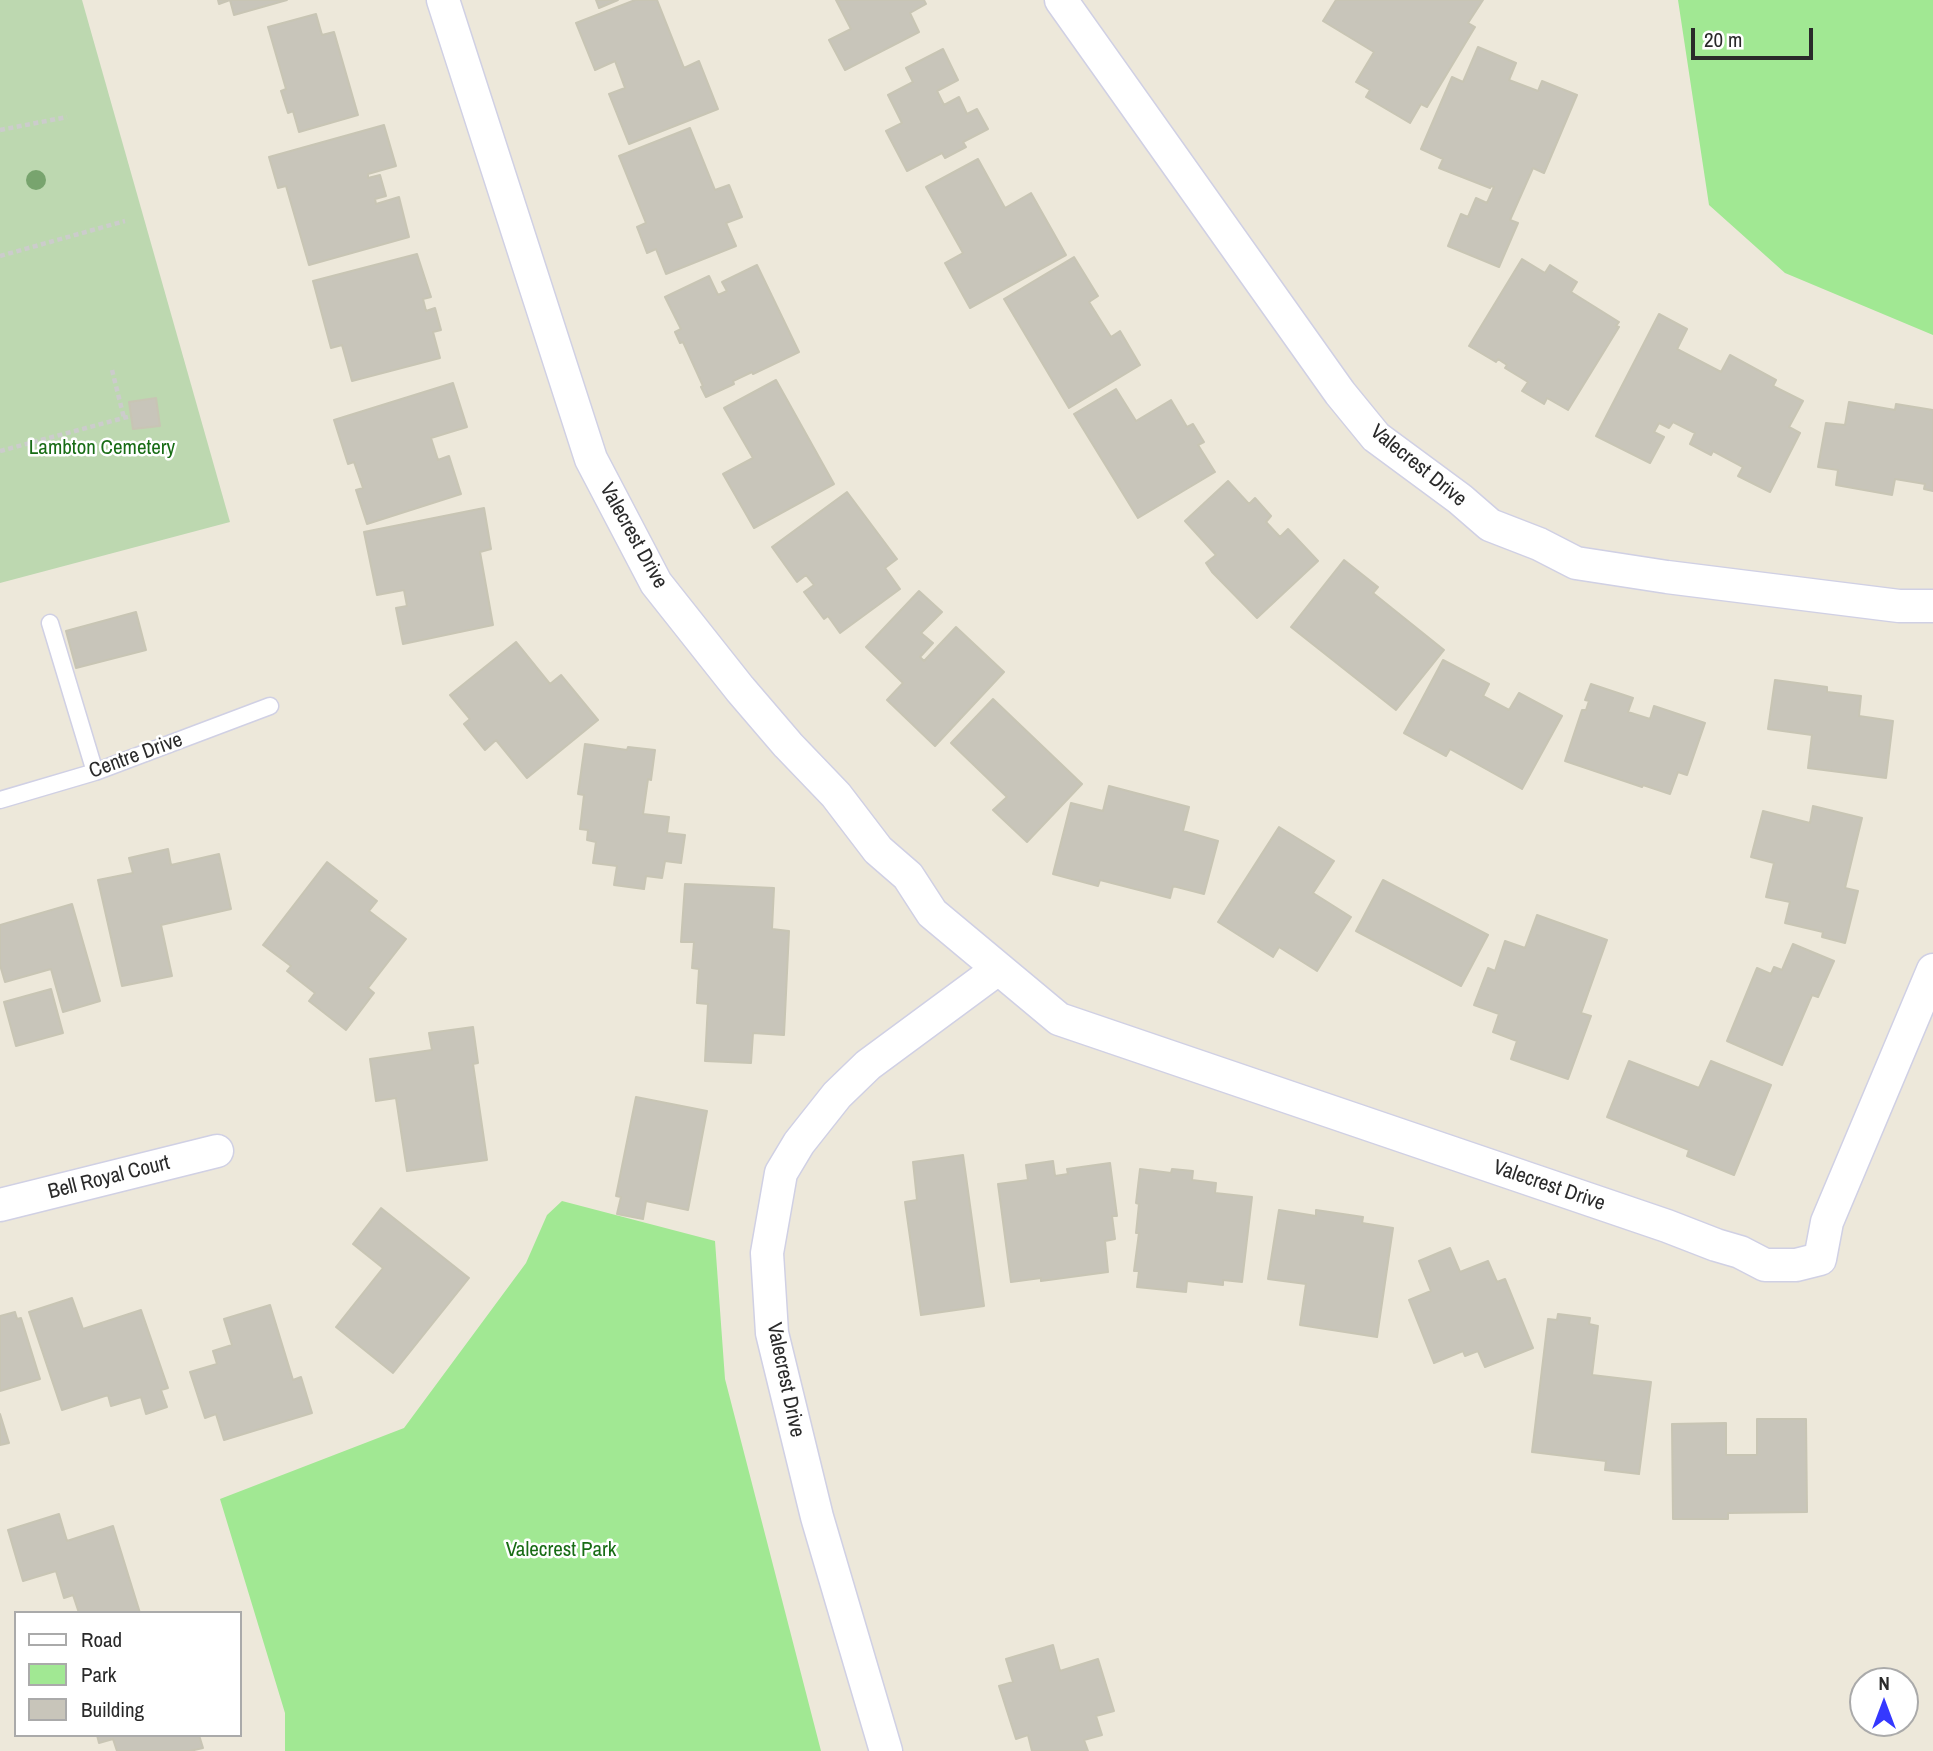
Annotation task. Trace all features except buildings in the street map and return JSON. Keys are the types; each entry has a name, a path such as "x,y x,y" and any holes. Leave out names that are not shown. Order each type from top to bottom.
{"street":[{"name":"Valecrest Drive","path":"443,0 591,459 656,583 788,745 836,795 878,850 908,876 932,913 1059,1019 1667,1226 1740,1252 1765,1265 1796,1265 1820,1259 1827,1222 1933,970"},
{"name":"Valecrest Drive","path":"1061,0 1339,393 1376,437 1460,499 1490,525 1539,544 1576,563 1886,604 1933,606"},
{"name":"Valecrest Drive","path":"886,1751 817,1517 772,1333 767,1253 781,1174 799,1143 837,1095 868,1065 998,969"},
{"name":"Bell Royal Court","path":"0,1205 217,1151"}],"lane":[{"path":"50,623 96,772"},
{"name":"Centre Drive","path":"0,800 96,772 270,706"}],"path":[{"path":"0,130 67,117"},
{"path":"0,256 125,221"},
{"path":"112,370 124,418"},
{"path":"0,451 131,416"}],"green space":[{"name":"Lambton Cemetery","path":"0,0 82,0 230,522 0,583"},
{"path":"1678,0 1933,0 1933,335 1785,273 1709,205"},
{"name":"Valecrest Park","path":"562,1201 715,1241 725,1379 821,1751 285,1751 285,1713 220,1499 404,1428 526,1263 547,1215"}]}
